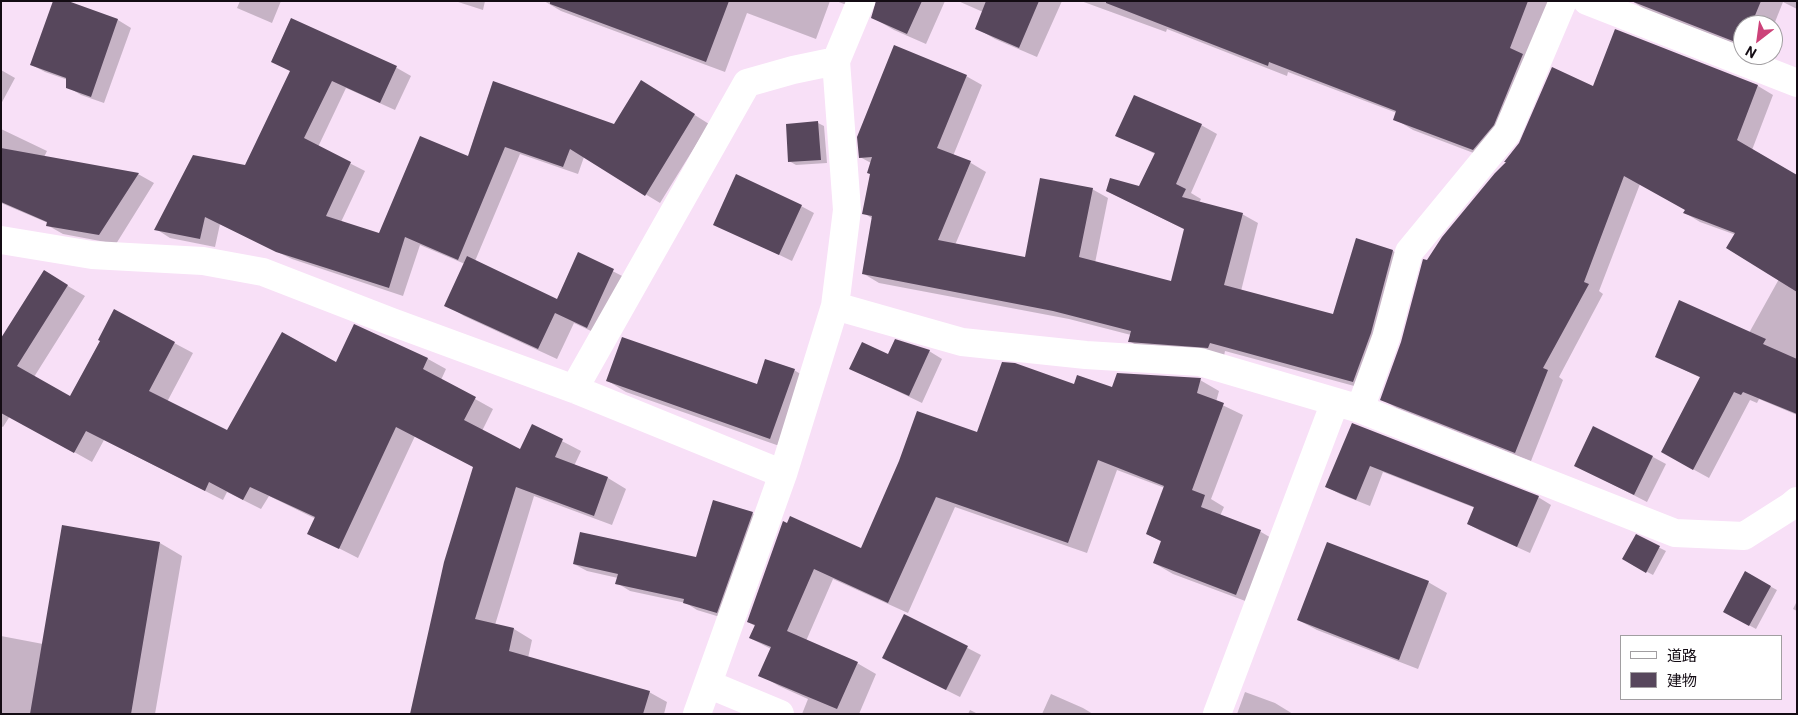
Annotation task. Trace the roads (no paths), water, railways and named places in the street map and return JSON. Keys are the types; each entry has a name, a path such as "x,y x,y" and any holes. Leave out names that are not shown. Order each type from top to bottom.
{"street":[{"path":"697,714 782,474 835,306 847,210 836,61 860,1"},
{"path":"1217,714 1348,405 1386,338 1409,252 1507,133 1563,1"},
{"path":"1588,1 1797,83"},
{"path":"574,389 747,83 792,70 836,61"},
{"path":"1,240 92,255 203,261 263,272 401,326 574,389 782,474"},
{"path":"835,306 962,342 1086,355 1200,362 1348,405 1675,534 1744,536 1797,501"},
{"path":"708,684 780,714"}]}
